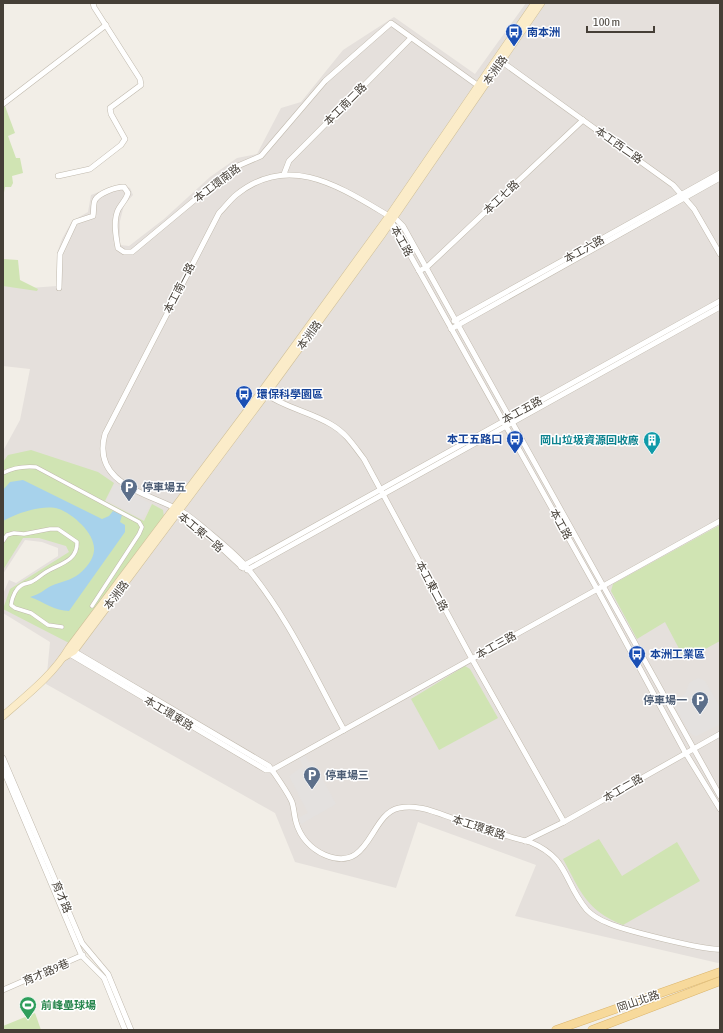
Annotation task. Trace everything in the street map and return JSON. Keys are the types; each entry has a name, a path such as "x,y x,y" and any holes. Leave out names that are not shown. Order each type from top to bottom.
{"main road":[{"name":"本洲路","path":"3,716 38,685 69,653 177,511 391,218 499,60 535,3"},
{"name":"本洲路","path":"499,60 541,3"},
{"name":"岡山北路","path":"556,1030 720,972"},
{"name":"岡山北路","path":"592,1030 720,981"}],"street":[{"path":"58,176 90,170 100,164 124,142 124,136 111,114 110,108 139,87 142,82 93,3"},
{"name":"本工環南路","path":"59,288 61,251 75,222 92,216 94,202 98,196 119,187 124,187 127,190 128,193 126,198 116,216 116,236 118,248 124,252 132,252 233,168 261,156 325,81 391,23 480,88"},
{"path":"3,104 106,26"},
{"name":"本工南二路","path":"284,174 289,161 411,38"},
{"name":"本工西二路","path":"499,60 673,185 694,209 720,254"},
{"name":"本工七路","path":"419,271 426,267 583,120"},
{"name":"本工六路","path":"450,327 683,196 720,173"},
{"name":"本工南一路","path":"177,511 119,480 111,473 103,456 103,443 105,434 219,213 236,195 252,185 284,174 297,174 323,180 349,192 391,218"},
{"name":"本工六路","path":"683,196 720,178"},
{"name":"本工路","path":"391,218 403,226 720,796"},
{"name":"本工路","path":"391,218 450,327 597,589 685,752 720,809"},
{"name":"本工五路","path":"244,567 504,424 720,301"},
{"name":"本工五路","path":"510,420 720,307"},
{"name":"本工東二路","path":"264,393 333,425 346,435 364,459 472,659 564,822"},
{"path":"3,473 11,469 25,466 36,467 139,522 142,527 139,534 92,606"},
{"name":"本工東一路","path":"177,511 244,567 265,592 290,629 344,730"},
{"name":"本工三路","path":"272,770 720,520"},
{"path":"3,541 7,535 14,532 24,534 50,528 58,529 77,542 78,549 68,561 40,575 32,582 23,584 12,598 11,605 15,608 31,613 48,625 62,627"},
{"name":"本工環東路","path":"69,653 266,770 272,770 288,793 301,835 312,846 330,857 343,858 352,856 363,849 371,840 382,819 388,813 398,808 409,806 418,807 525,841 547,851 554,856 560,864 580,899 592,914 599,919 632,930 702,947 720,949"},
{"name":"本工二路","path":"525,841 564,822 685,752 694,749 720,734"},
{"name":"育才路","path":"3,758 82,943 87,952 108,974 131,1030"},
{"name":"育才路","path":"3,769 82,956 104,978 125,1030"},
{"name":"育才路9巷","path":"3,990 82,956 87,952"}],"shaded area":[{"path":"526,3 720,3 720,962 718,963 515,916 536,865 418,822 396,888 295,862 275,813 46,684 50,642 3,613 3,594 9,580 16,583 58,556 58,548 42,542 25,540 3,574 3,451 20,420 30,369 3,366 3,285 30,288 57,286 57,253 62,239 72,221 88,212 91,195 120,184 130,188 133,195 124,205 120,221 120,245 129,246 164,219 210,177 237,158 257,154 281,108 301,102 343,50 394,17 475,74"},
{"name":"停車場五","path":"115,484 151,504 142,519 107,500"},
{"name":"停車場一","path":"698,678 705,681 720,707 720,724 696,736 690,733 672,702 685,694 689,683"},
{"name":"停車場三","path":"305,755 309,762 313,761 336,804 301,824 298,818 308,813 289,776 303,766 299,758"}],"green space":[{"path":"3,106 5,106 15,133 8,136 16,158 20,158 23,173 12,176 13,183 11,187 5,187 3,198"},
{"path":"3,259 18,260 20,280 38,289 37,291 3,286"},
{"path":"31,450 98,472 114,483 105,501 144,521 152,504 163,510 164,517 69,643 3,609 10,589 69,552 66,546 39,538 23,538 3,570 3,462 8,455"},
{"path":"720,525 720,641 685,660 665,622 637,639 611,591 613,584"},
{"path":"465,666 470,669 498,718 439,750 411,699"},
{"path":"599,839 622,876 677,842 700,881 623,925 601,913 586,899 563,859"},
{"name":"前峰壘球場","path":"35,1013 41,1030 3,1030 3,1026"}],"water":[{"path":"23,480 102,519 109,516 113,511 122,515 120,522 125,525 125,532 69,611 54,608 30,597 79,574 91,561 94,545 87,532 77,520 59,509 38,508 15,515 3,521 3,490 10,482"}],"place":[{"name":"南本洲","path":"514,47"},
{"name":"環保科學園區","path":"244,409"},
{"name":"本工五路口","path":"515,454"},
{"name":"岡山垃圾資源回收廠","path":"652,455"},
{"name":"停車場五","path":"129,502"},
{"name":"本洲工業區","path":"637,669"},
{"name":"停車場一","path":"700,715"},
{"name":"停車場三","path":"312,790"},
{"name":"前峰壘球場","path":"28,1020"}]}
